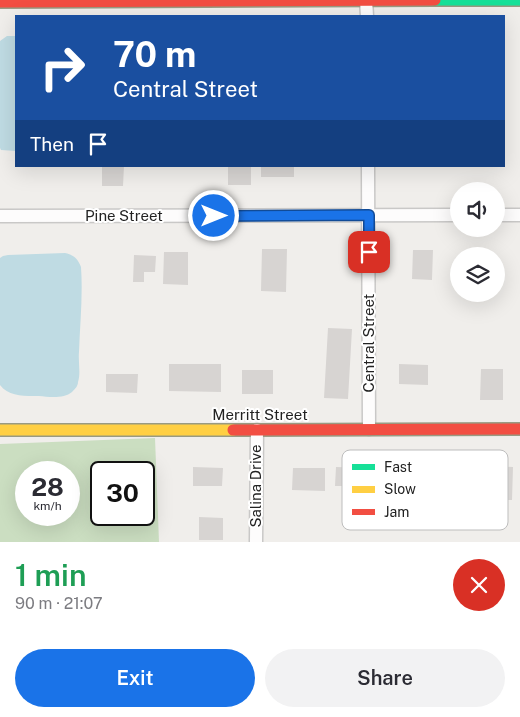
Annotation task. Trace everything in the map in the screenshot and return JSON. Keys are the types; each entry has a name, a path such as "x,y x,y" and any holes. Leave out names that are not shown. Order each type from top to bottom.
{"street":[{"path":"366,0 367,15"},
{"path":"0,2 520,0"},
{"name":"Central Street","path":"368,167 369,429"},
{"name":"Pine Street","path":"0,216 450,215"},
{"path":"505,215 520,215"},
{"name":"Merritt Street","path":"0,430 520,429"},
{"name":"Salina Drive","path":"256,542 257,430"}],"green space":[{"path":"155,438 159,542 0,542 0,444"}],"water":[{"path":"7,36 15,36 15,151 1,150 0,148 0,41"},
{"path":"65,253 75,258 81,267 82,299 77,385 72,392 61,397 13,394 0,385 0,258 8,255"}],"building":[{"path":"102,167 124,167 123,186 102,186"},
{"path":"228,167 251,167 251,185 228,185"},
{"path":"261,167 294,167 294,177 261,177"},
{"path":"262,249 287,249 286,292 261,291"},
{"path":"413,250 433,250 432,280 412,279"},
{"path":"164,252 188,252 188,285 163,284"},
{"path":"134,255 156,256 155,272 144,272 144,282 133,282"},
{"path":"328,328 352,329 348,399 324,398"},
{"path":"169,364 221,364 221,392 169,391"},
{"path":"399,364 428,365 428,385 399,384"},
{"path":"481,369 503,369 503,400 480,400"},
{"path":"242,370 273,370 273,394 242,394"},
{"path":"106,374 138,374 137,393 106,392"},
{"path":"193,467 223,468 222,486 193,486"},
{"path":"336,467 342,467 342,486 335,486"},
{"path":"508,467 513,467 512,500 508,500"},
{"path":"293,468 325,468 325,491 292,490"},
{"path":"199,517 223,518 223,540 199,540"}],"traffic: fast":[{"path":"435,0 520,0"}],"traffic: slow":[{"path":"0,430 233,430"}],"traffic: jam":[{"path":"0,2 435,0"},
{"path":"233,430 520,429"}],"route":[{"path":"214,216 369,215 369,252"}]}
